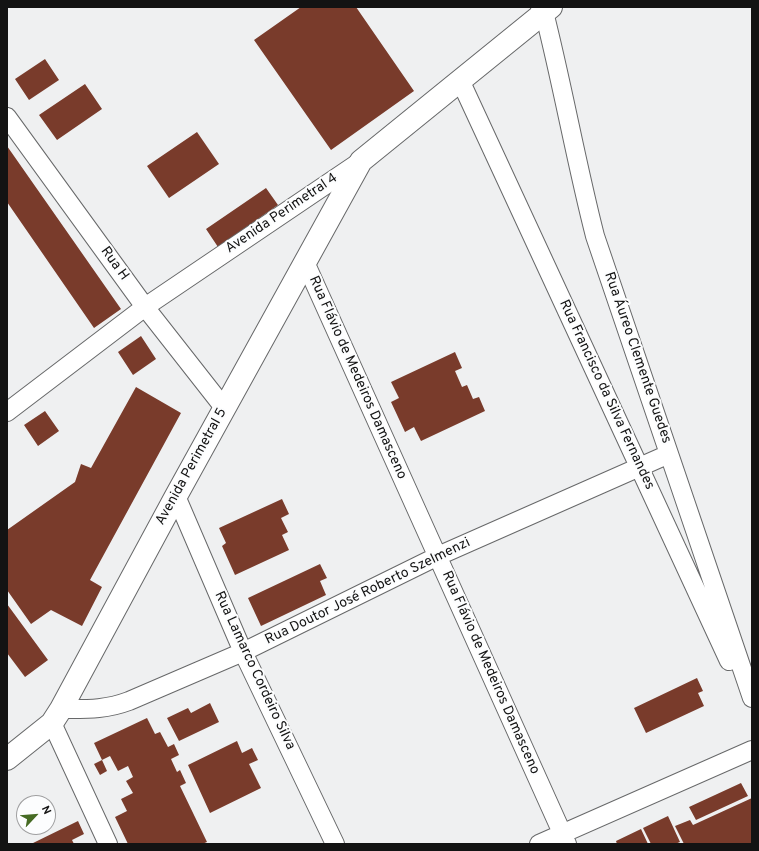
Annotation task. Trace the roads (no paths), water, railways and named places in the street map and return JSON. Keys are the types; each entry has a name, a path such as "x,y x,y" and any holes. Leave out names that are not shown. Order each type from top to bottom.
{"street":[{"name":"Avenida Perimetral 4","path":"7,412 145,307 361,161 545,9"},
{"name":"Rua Áureo Clemente Guedes","path":"545,9 560,74 580,178 595,236 752,698"},
{"name":"Rua Francisco da Silva Fernandes","path":"460,80 638,467 752,710"},
{"name":"Rua H","path":"7,117 145,307 225,409"},
{"name":"Avenida Perimetral 5","path":"7,759 57,716 176,496 361,161"},
{"name":"Rua Flávio de Medeiros Damasceno","path":"305,262 565,838"},
{"name":"Rua Doutor José Roberto Szelmenzi","path":"57,716 112,707 243,652 438,556 669,454"},
{"name":"Rua Lamarco Cordeiro Silva","path":"176,496 243,652 335,844"},
{"path":"57,716 108,844"},
{"path":"539,844 565,838 752,750"}]}
